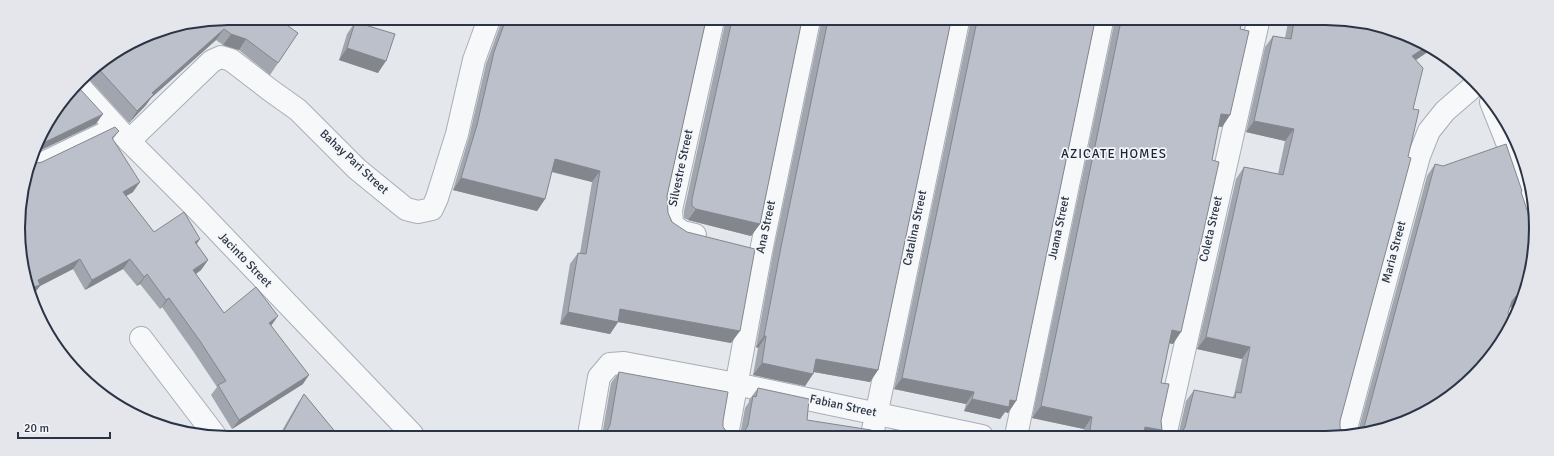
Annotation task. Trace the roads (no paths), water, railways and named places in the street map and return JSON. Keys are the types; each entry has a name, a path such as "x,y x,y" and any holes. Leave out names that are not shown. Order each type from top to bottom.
{"street":[{"name":"Bahay Pari Street","path":"129,141 212,62 221,57 231,60 298,110 357,169 406,209 418,212 432,209 437,198 457,134 474,60 487,25"},
{"name":"Silvestre Street","path":"711,239 682,232 672,224 671,210 712,25"},
{"name":"Ana Street","path":"729,431 761,251 808,25"},
{"name":"Catalina Street","path":"873,431 957,25"},
{"name":"Juana Street","path":"1017,431 1101,25"},
{"name":"Coleta Street","path":"1166,431 1257,25"},
{"name":"Jacinto Street","path":"81,88 129,141 193,205 409,431"},
{"name":"Maria Street","path":"1346,430 1419,156 1429,131 1445,111 1473,88"},
{"path":"1499,121 1525,187"},
{"path":"740,246 761,251"},
{"path":"141,338 211,430"},
{"name":"Fabian Street","path":"590,431 599,377 610,364 624,363 736,384 959,431"}],"lane":[{"path":"36,162 114,124"}],"district":[{"name":"AZICATE HOMES","path":"1114,154"}]}
